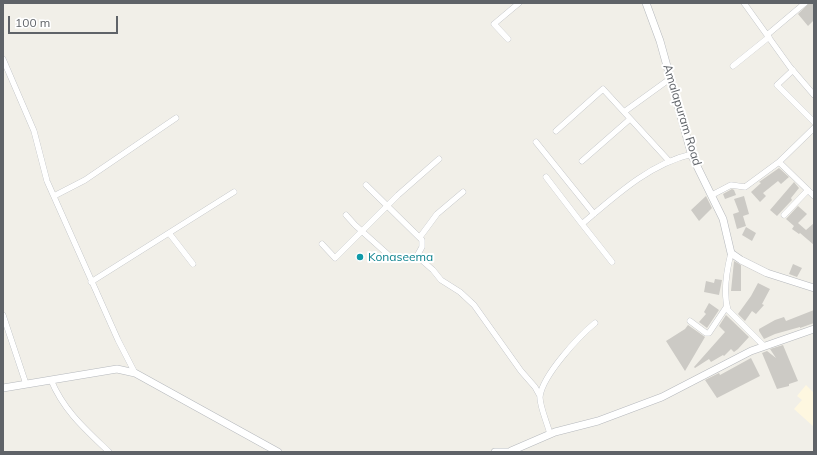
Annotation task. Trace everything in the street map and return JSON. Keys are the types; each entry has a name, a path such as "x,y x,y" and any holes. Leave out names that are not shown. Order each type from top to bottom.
{"street":[{"path":"508,39 494,24 519,3"},
{"name":"Amalapuram Road","path":"646,3 671,78 692,154 723,219 731,253"},
{"path":"744,3 793,70 814,95"},
{"path":"733,66 805,3"},
{"path":"3,59 34,131 47,181 91,282 135,373"},
{"path":"793,70 777,84 814,122"},
{"path":"624,112 671,78"},
{"path":"556,131 603,89 669,161"},
{"path":"54,196 85,180 176,118"},
{"path":"582,161 630,119"},
{"path":"712,195 731,185 746,187 779,162 814,128"},
{"path":"536,142 594,214"},
{"path":"582,224 644,175 669,161 692,154"},
{"path":"322,244 335,258 398,196 439,159"},
{"path":"779,162 814,196"},
{"path":"546,177 612,262"},
{"path":"366,184 420,237 422,240 422,246 417,256 420,260 433,270 441,280 460,292 474,305 521,371 535,387 540,396 550,434"},
{"path":"784,215 808,190"},
{"path":"91,282 121,265 234,192"},
{"path":"420,237 437,214 463,192"},
{"path":"346,215 362,232 393,258"},
{"path":"169,233 193,264"},
{"path":"764,346 728,310 729,262 731,253 741,260 767,273 814,288"},
{"path":"690,321 706,333 709,333 727,306"},
{"path":"3,315 26,384"},
{"path":"540,396 547,378 578,338 595,323"},
{"path":"495,452 513,451 550,434 598,421 662,397 750,351 814,329"},
{"path":"3,388 117,369 135,373 278,452"},
{"path":"51,380 58,398 73,417 109,452"}],"shaded area":[{"path":"806,385 814,393 814,427 794,409 802,400 797,396"}],"building":[{"path":"809,3 814,3 814,20 808,26 798,14"},
{"path":"779,168 789,177 781,184 778,181 763,193 766,196 760,202 751,192 761,183 759,182"},
{"path":"794,182 799,188 791,198 792,200 777,216 770,210"},
{"path":"732,189 736,195 725,199 723,194"},
{"path":"706,196 712,208 699,221 691,210"},
{"path":"744,196 749,214 743,216 746,226 737,229 733,214 739,212 734,199"},
{"path":"798,206 807,214 798,223 806,230 814,223 814,245 800,233 799,234 792,229 794,226 786,219"},
{"path":"746,227 756,233 752,241 742,235"},
{"path":"734,261 741,265 741,291 731,291"},
{"path":"793,264 802,268 797,277 789,274"},
{"path":"715,279 722,280 719,295 704,292 706,281 714,283"},
{"path":"758,283 770,289 762,304 764,305 756,314 752,311 745,321 738,314"},
{"path":"709,303 719,310 707,328 699,322 706,314 704,312"},
{"path":"814,310 814,323 775,334 764,339 759,331 759,329 775,320 784,317 786,321"},
{"path":"726,315 749,337 734,352 731,349 724,356 723,355 711,362 709,359 695,368 694,367 725,332 719,326"},
{"path":"688,325 705,337 685,371 666,341 685,329"},
{"path":"783,345 798,381 789,384 789,386 777,389 762,353 767,351 776,358 770,349"},
{"path":"751,358 760,376 717,398 705,380 719,373 720,375"}],"place":[{"name":"Konaseema","path":"360,257"}]}
